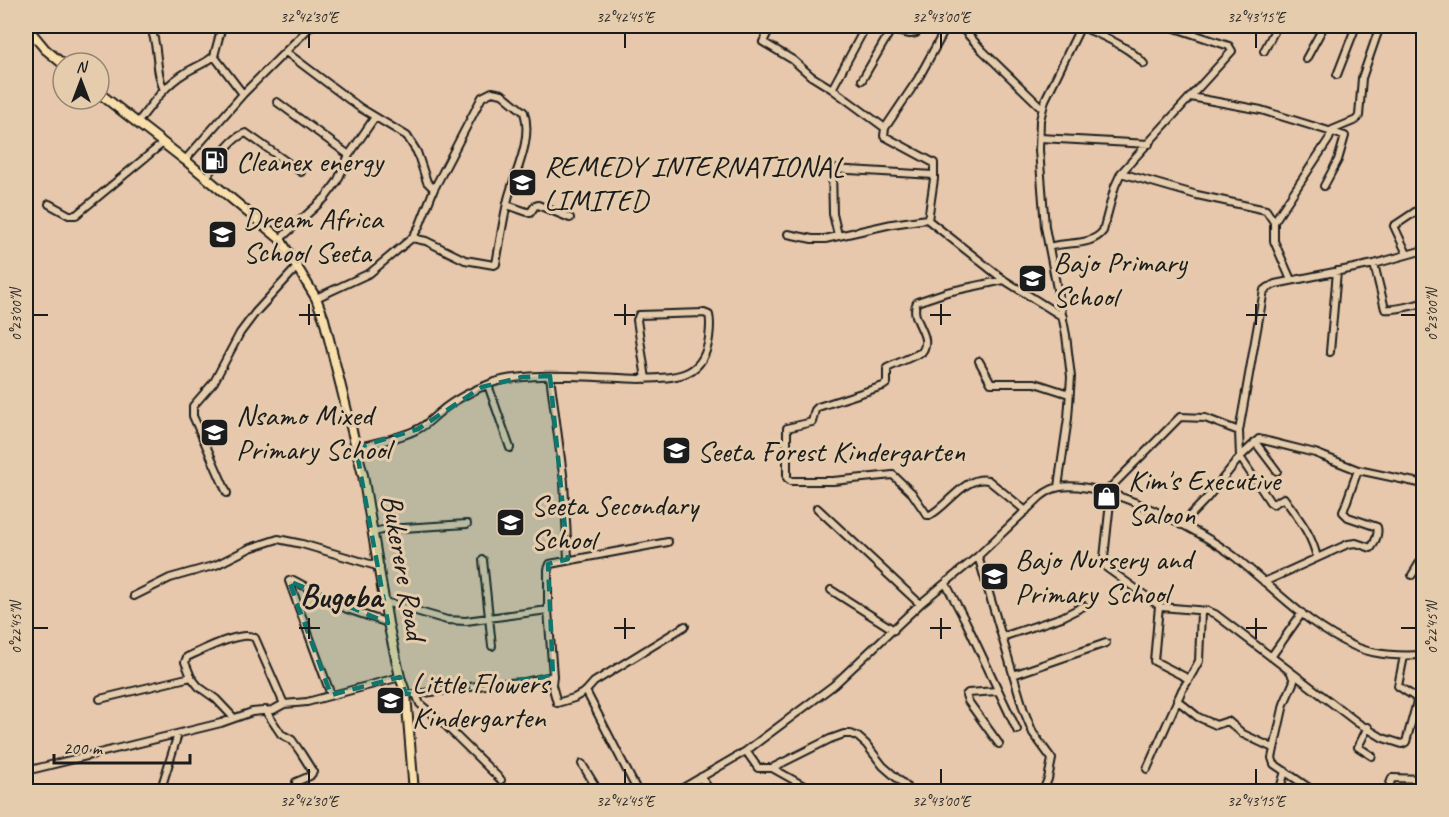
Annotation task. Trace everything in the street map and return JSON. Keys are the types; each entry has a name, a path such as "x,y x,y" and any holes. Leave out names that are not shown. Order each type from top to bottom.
{"main road":[{"path":"26,26 51,54"},
{"name":"Bukerere Road","path":"111,102 185,159 280,239 316,298 324,319 356,448 374,532 388,623 406,694 414,792"}],"street":[{"path":"150,26 156,39 159,75 164,90"},
{"path":"138,122 164,90 184,73 214,56 222,26"},
{"path":"185,159 243,94 311,26"},
{"path":"771,26 763,42 793,60 811,76 885,128"},
{"path":"832,89 866,26"},
{"path":"873,26 910,34 916,33 919,26"},
{"path":"927,219 932,202 934,163 886,139 883,133 918,79 946,26"},
{"path":"960,26 1042,108"},
{"path":"1058,487 1070,394 1069,357 1042,197 1040,138 1042,108 1081,26 1130,51 1144,64"},
{"path":"1049,248 1099,237 1103,231 1115,186 1121,173 1231,53 1232,48 1169,26"},
{"path":"1264,51 1277,26"},
{"path":"1306,59 1324,26"},
{"path":"1337,75 1356,26"},
{"path":"1291,280 1274,241 1274,222 1329,139 1332,130 1356,120 1359,116 1362,78 1380,26"},
{"path":"862,80 891,30"},
{"path":"286,52 375,117 407,136 417,152 427,182 434,189"},
{"path":"214,56 243,94"},
{"path":"316,298 370,273 412,238 419,227 434,189 482,97 488,93 502,94 520,108 526,118 525,139 507,205 495,265 465,260 426,241 412,238"},
{"path":"1191,97 1261,110 1332,130 1347,137 1324,186"},
{"path":"277,102 349,155"},
{"path":"280,239 326,198 337,182 349,155 375,117"},
{"path":"206,178 226,150 242,134 246,133 301,172"},
{"path":"1040,138 1149,144"},
{"path":"49,204 69,215 76,215 163,143"},
{"path":"838,235 834,214 832,169 934,176"},
{"path":"1121,173 1197,195 1266,210 1274,222"},
{"path":"507,205 530,213 538,205 570,218"},
{"path":"1407,254 1393,228 1424,206"},
{"path":"788,234 825,239 892,224 927,219 1004,280 1063,316"},
{"path":"1317,558 1314,544 1307,530 1284,498 1273,504 1270,502 1240,457 1239,431 1264,290 1270,285 1374,264 1424,250"},
{"path":"1374,264 1385,309 1392,310 1424,303"},
{"path":"228,493 193,416 193,406 214,382 240,333 255,313 298,266"},
{"path":"1330,352 1337,271"},
{"path":"1004,280 947,292 916,302 914,311 925,342 922,352 887,368 887,383 883,387 818,407 812,422 787,428 787,478 791,481 833,481 893,475 912,493 929,515 934,514 963,488 977,480 984,479 1026,511"},
{"path":"356,448 418,429 446,407 488,385 522,377 646,379 684,375 699,365 707,350 709,315 704,313 639,315 637,320 646,379"},
{"path":"979,361 991,383 1035,383 1070,394"},
{"path":"550,376 564,482 568,559"},
{"path":"488,385 510,448"},
{"path":"1239,431 1205,418 1180,417 1109,492 1105,565 1159,606 1215,614 1326,700 1392,742 1402,744 1406,742 1417,702 1415,697 1398,686 1404,656"},
{"path":"1181,525 1207,498 1240,457 1259,439 1315,453 1358,470 1424,484"},
{"path":"1255,442 1277,471"},
{"path":"1264,582 1348,544 1356,543 1371,548 1373,546 1378,532 1377,527 1348,518 1343,512 1358,470"},
{"path":"676,792 746,751 834,685 920,604 978,556 1050,490 1058,487 1074,486 1109,492 1181,525 1225,550 1302,613 1327,631 1356,647 1384,655 1424,655"},
{"path":"817,508 920,604"},
{"path":"374,532 387,529 467,524"},
{"path":"134,596 170,578 216,565 250,548 278,539 380,567"},
{"path":"668,542 568,559 552,563 548,567 552,685 557,703 574,698 586,691 594,682 685,626"},
{"path":"978,556 1029,725 1052,759 1043,791"},
{"path":"483,560 492,646"},
{"path":"1412,575 1420,562 1424,561"},
{"path":"332,695 289,582 293,580 347,609 388,623"},
{"path":"946,584 1017,730"},
{"path":"831,590 894,630"},
{"path":"385,602 447,620 466,621 548,610"},
{"path":"1002,637 1062,617 1083,606"},
{"path":"1159,606 1154,661 1189,679"},
{"path":"1147,769 1177,700 1199,661 1202,612"},
{"path":"1271,657 1302,613"},
{"path":"234,718 216,699 200,687 185,662 187,657 244,635 255,638 284,704"},
{"path":"1013,675 1106,644"},
{"path":"1291,672 1294,681 1284,704 1273,748 1273,762 1314,792"},
{"path":"406,694 525,682 553,676"},
{"path":"100,699 192,677"},
{"path":"26,771 89,756 114,747 178,734 265,710 273,710 284,704 307,702 400,677"},
{"path":"586,691 638,792"},
{"path":"997,691 966,695 999,744"},
{"path":"416,694 420,704 442,722 501,780"},
{"path":"1177,700 1198,717 1216,726 1228,721 1243,734 1273,748"},
{"path":"265,710 281,734 292,740 312,772 310,776 296,782 297,792"},
{"path":"1368,728 1358,747 1372,756"},
{"path":"160,792 178,734"},
{"path":"746,751 758,768 772,768 830,739 850,734 866,744 883,766 906,786"},
{"path":"582,764 598,792"},
{"path":"772,768 815,792"},
{"path":"1279,792 1285,771"},
{"path":"701,777 711,792"},
{"path":"1387,792 1392,778 1424,779"}],"highlighted area":[{"path":"550,376 568,559 548,564 553,676 416,694 406,694 400,677 331,695 289,581 388,623 356,448 418,429 482,387 522,377"}],"place":[{"name":"Cleanex energy","path":"215,161"},
{"name":"REMEDY INTERNATIONAL LIMITED","path":"523,183"},
{"name":"Dream Africa School Seeta","path":"222,235"},
{"name":"Bajo Primary School","path":"1032,279"},
{"name":"Nsamo Mixed Primary School","path":"215,432"},
{"name":"Seeta Forest Kindergarten","path":"676,451"},
{"name":"Kim's Executive Saloon","path":"1107,497"},
{"name":"Seeta Secondary School","path":"510,522"},
{"name":"Bajo Nursery and Primary School","path":"994,576"},
{"name":"Little Flowers Kindergarten","path":"391,700"}],"district":[{"name":"Bugoba","path":"341,596"}]}
